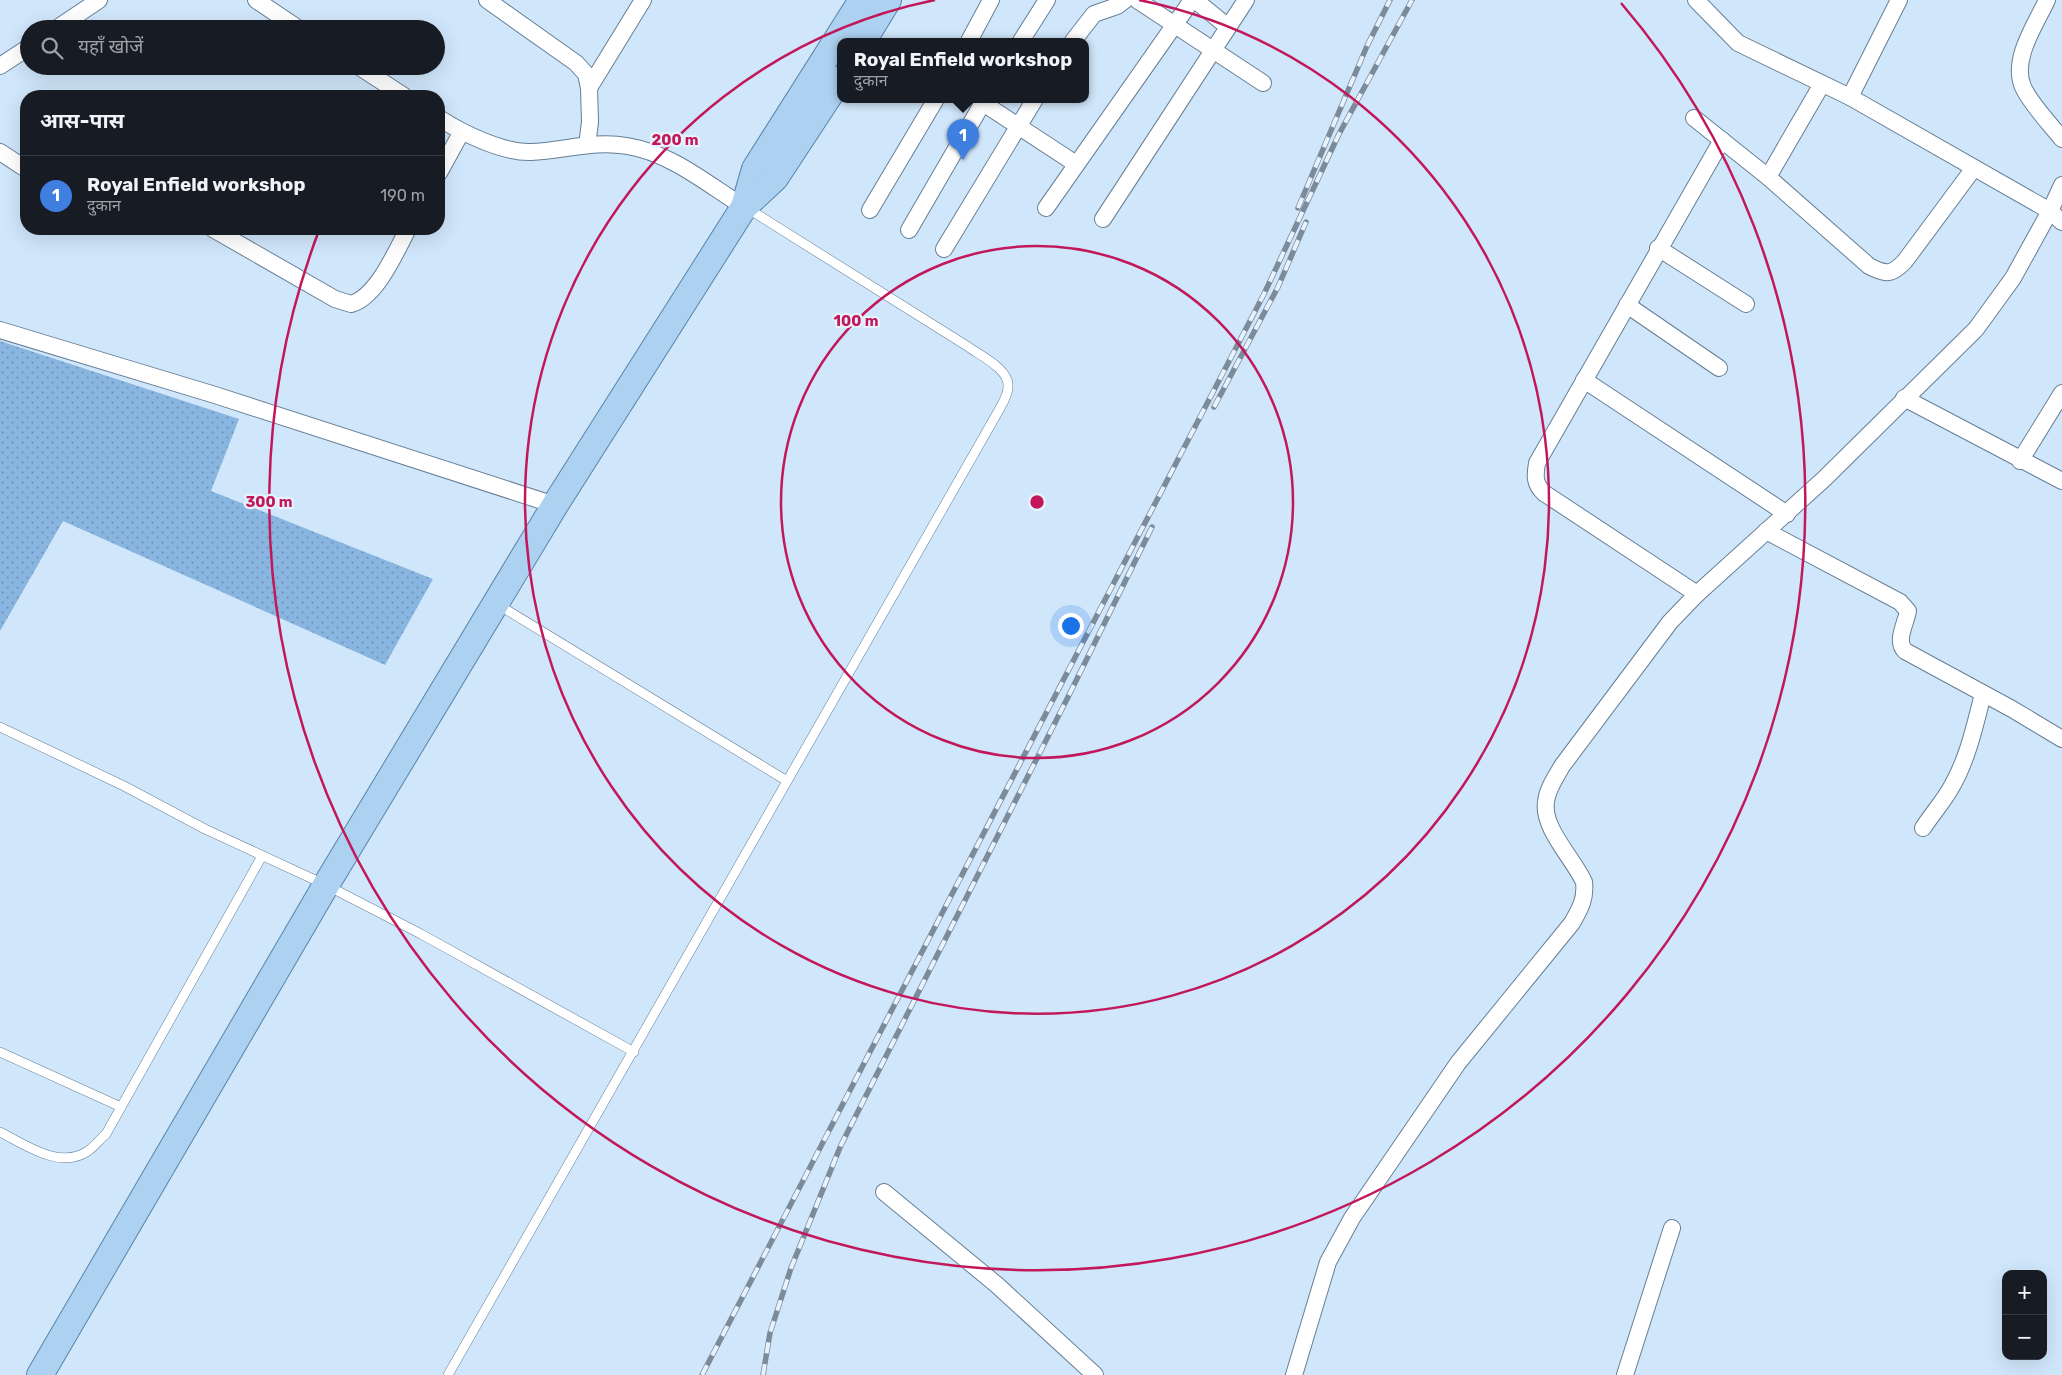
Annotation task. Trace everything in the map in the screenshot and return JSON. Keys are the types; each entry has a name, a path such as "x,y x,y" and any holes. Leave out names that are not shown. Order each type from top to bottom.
{"main road":[{"path":"838,38 862,0"},
{"path":"865,38 888,0"},
{"path":"744,207 755,169 837,39"},
{"path":"40,1375 326,885 555,505 744,207 776,178 837,84"}],"street":[{"path":"69,20 99,0"},
{"path":"256,0 286,20"},
{"path":"589,88 643,0"},
{"path":"971,38 991,0"},
{"path":"1023,38 1047,0"},
{"path":"1075,38 1094,14 1117,6 1125,0"},
{"path":"1137,0 1263,83"},
{"path":"1046,208 1194,0 1228,27"},
{"path":"1103,219 1246,0"},
{"path":"1696,0 1738,43 1850,97 2056,217"},
{"path":"1850,97 1898,0"},
{"path":"2047,0 2024,50 2020,78 2024,90 2062,139"},
{"path":"489,1 576,63 586,74 589,88 590,122 587,145"},
{"path":"0,66 20,53"},
{"path":"372,75 395,90"},
{"path":"1768,177 1822,84"},
{"path":"870,210 934,103"},
{"path":"909,230 983,103"},
{"path":"987,103 1076,164"},
{"path":"944,249 1032,103"},
{"path":"1694,118 1768,177 1868,266 1888,273 1896,270 1905,261 1974,168"},
{"path":"445,122 461,133 505,147 530,152 587,145 627,146 661,154 744,207"},
{"path":"445,162 461,133"},
{"path":"1697,594 1544,493 1537,486 1537,463 1658,248 1722,140"},
{"path":"0,152 20,165"},
{"path":"1294,1375 1328,1262 1347,1226 1458,1063 1572,923 1582,905 1585,893 1584,882 1546,819 1546,802 1550,789 1562,766 1646,651 1697,594 1787,514 1976,329 2056,217 2062,185"},
{"path":"223,235 335,299 351,304 367,296 375,287 405,235"},
{"path":"1658,248 1746,304"},
{"path":"1627,305 1719,368"},
{"path":"0,330 214,395 555,505"},
{"path":"1584,380 1787,514"},
{"path":"2020,461 2062,393"},
{"path":"1904,398 2020,461 2062,481"},
{"path":"1766,531 1900,602 1908,611 1900,639 1902,648 2062,739"},
{"path":"1923,828 1951,788 1959,772 1972,736 1983,694"},
{"path":"884,1192 997,1285 1095,1375"},
{"path":"1625,1375 1672,1228"}],"lane":[{"path":"448,1375 999,410 1009,386 1006,377 998,368 967,346 744,207"},
{"path":"496,604 787,781"},
{"path":"0,727 124,786 205,830 326,885 421,934 634,1052"},
{"path":"0,1132 57,1158 72,1157 88,1151 106,1134 262,856"},
{"path":"1,1054 121,1107"}],"shaded area":[{"path":"0,341 239,419 211,491 433,579 385,665 63,521 0,631"}],"railway":[{"path":"1298,208 1367,46 1390,0"},
{"path":"702,1375 1264,294 1339,134 1412,0"},
{"path":"1214,407 1278,287 1306,222"},
{"path":"763,1375 770,1333 791,1268 841,1145 1152,527"}],"place":[{"name":"Royal Enfield workshop","path":"963,160"}]}
